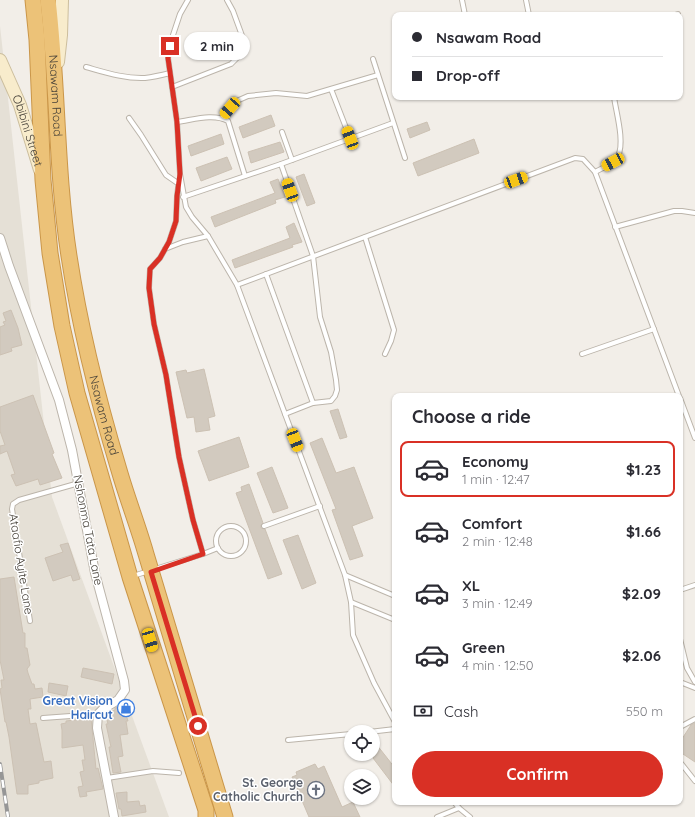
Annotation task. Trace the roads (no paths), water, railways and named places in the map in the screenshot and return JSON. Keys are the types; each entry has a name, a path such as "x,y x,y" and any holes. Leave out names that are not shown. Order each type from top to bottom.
{"highway":[{"name":"Nsawam Road","path":"33,0 38,40 44,180 50,253 62,326 77,393 130,577 206,810 206,817"},
{"name":"Nsawam Road","path":"48,0 56,89 59,172 69,256 81,324 96,388 119,471 225,817"}],"street":[{"path":"56,89 61,35 62,0"},
{"name":"Obibini Street","path":"0,60 20,105 36,159 44,180"},
{"name":"Nshonma Tata Lane","path":"0,238 59,400 79,483 95,573 124,681 124,690 118,700 103,709 98,714"},
{"path":"98,714 97,728 114,817"}],"lane":[{"path":"188,0 180,14 173,35 168,58 177,122 180,174 186,207 192,217 208,236 237,285 346,575 351,602 353,635 374,683 392,716"},
{"path":"172,87 231,64 239,56 244,41 233,11 226,0"},
{"path":"462,0 464,12"},
{"path":"526,0 528,12"},
{"path":"373,59 405,158"},
{"path":"86,67 127,77 144,78 170,74"},
{"path":"222,118 239,100 248,96 276,92 307,96 378,75"},
{"path":"330,89 350,138"},
{"path":"595,172 613,162 618,156 621,138 615,100"},
{"path":"177,122 215,117 228,121 245,176"},
{"path":"129,118 166,175 179,184"},
{"path":"184,197 292,160 393,122"},
{"path":"282,132 292,160"},
{"path":"237,285 575,158 584,159 595,172 678,393"},
{"path":"280,164 313,256 320,317 331,352 337,390 331,401 313,403 285,414"},
{"path":"180,174 176,221 169,242 160,258 150,269 149,288 154,324 166,375 179,457 193,520 203,554"},
{"path":"615,227 674,212 682,211 695,213"},
{"path":"165,249 183,242 208,236"},
{"path":"365,237 394,330 392,341 385,354"},
{"path":"266,274 313,403"},
{"path":"582,354 654,329"},
{"path":"683,405 695,438"},
{"name":"Ataafio Ayite Lane","path":"30,621 12,509 13,504 19,500 79,483"},
{"path":"264,526 320,506"},
{"path":"233,526 244,533 246,541 244,549 238,554 230,556 223,554 218,548 216,542 217,535 221,530 233,526"},
{"path":"244,533 250,531"},
{"path":"130,577 151,572 218,548"},
{"path":"346,575 392,595"},
{"path":"683,589 695,584"},
{"path":"351,602 392,619"},
{"path":"683,651 687,668 695,682"},
{"path":"683,683 695,688"},
{"path":"43,718 98,714"},
{"path":"683,725 695,719"},
{"path":"380,731 392,730"},
{"path":"288,740 344,735"},
{"path":"683,766 695,781"},
{"path":"106,778 153,771 179,773"},
{"path":"456,805 470,817"},
{"path":"437,817 459,808"}],"railway":[{"path":"0,764 8,817"}],"place":[{"name":"Great Vision Haircut","path":"126,708"},
{"name":"St. George Catholic Church","path":"316,790"}]}
